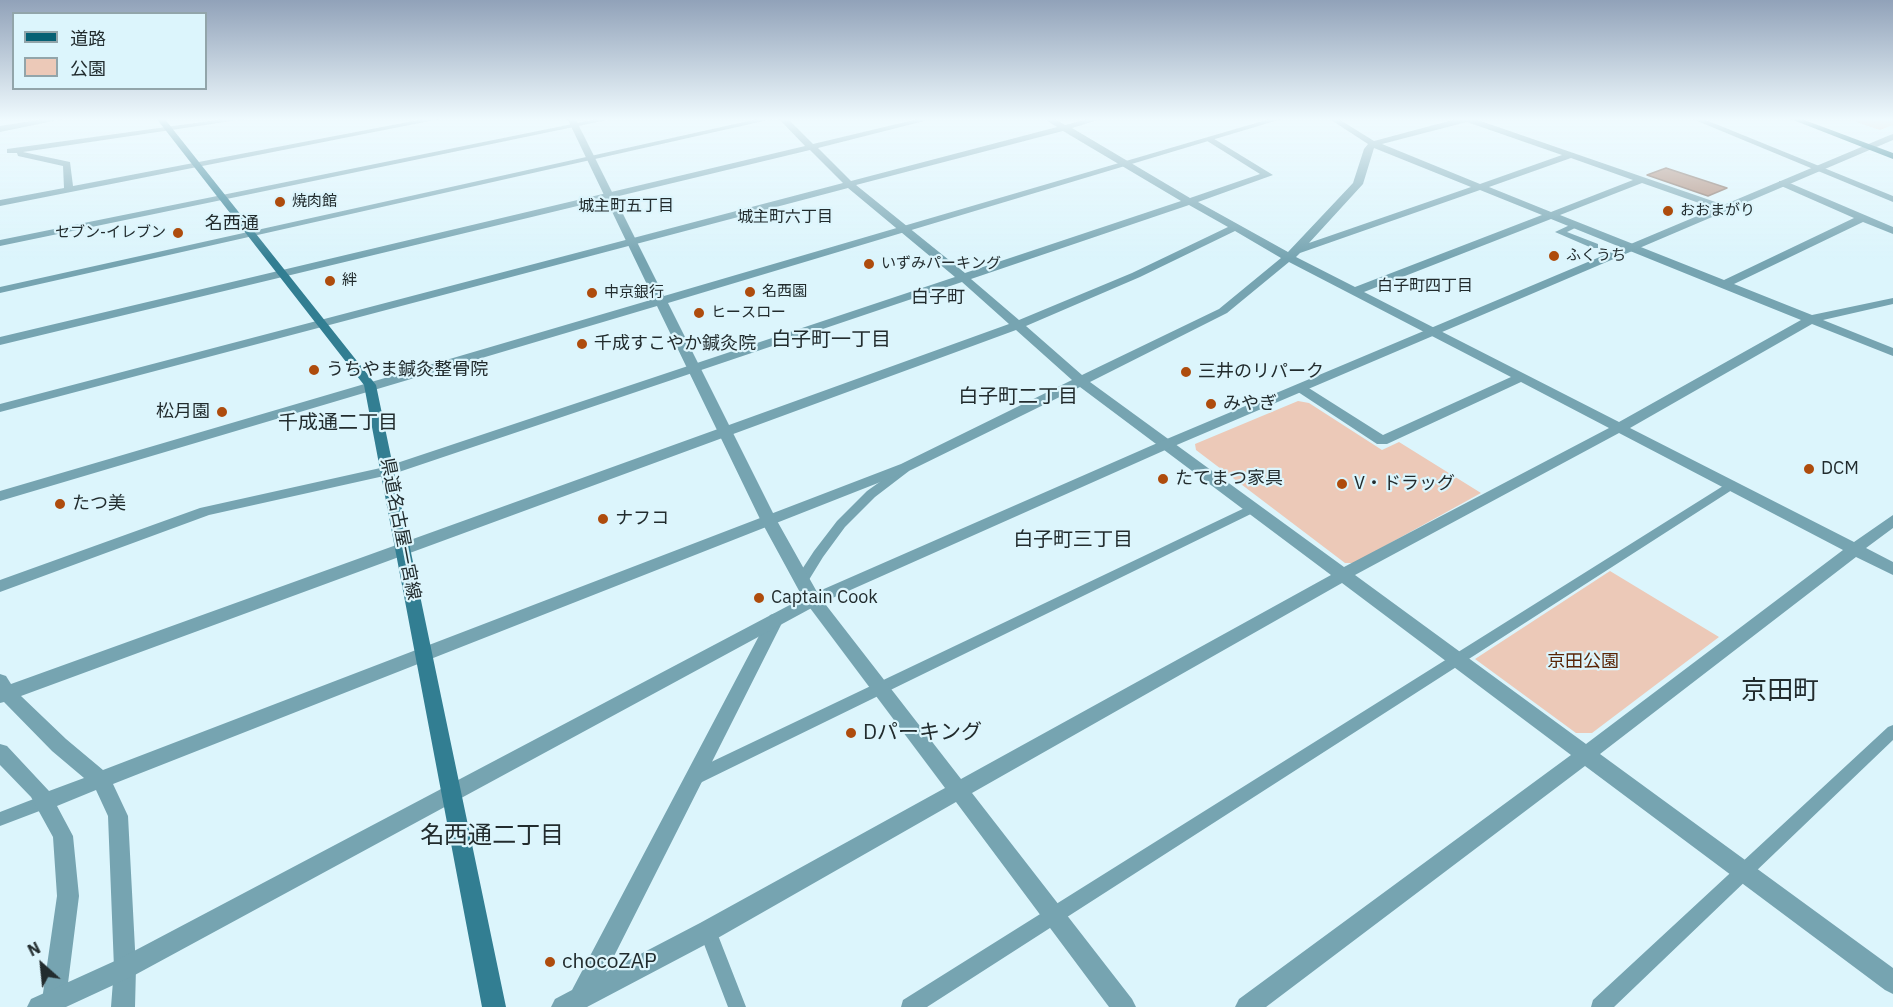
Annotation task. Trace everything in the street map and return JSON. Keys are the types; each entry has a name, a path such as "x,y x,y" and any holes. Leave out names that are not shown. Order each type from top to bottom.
{"main road":[{"name":"県道名古屋一宮線","path":"196,165 370,385 494,1007"}],"street":[{"path":"67,165 69,190"},
{"path":"0,203 196,165"},
{"path":"0,243 374,165"},
{"path":"0,290 559,165"},
{"path":"594,165 659,300 726,429 768,519 813,600 1124,1007"},
{"path":"0,341 740,165"},
{"path":"829,165 965,279 1082,382 1893,982"},
{"path":"0,408 921,165"},
{"path":"0,496 370,385 1123,165"},
{"path":"1128,165 1236,227 1292,254 1355,291 1893,569"},
{"path":"0,586 204,511 388,471 965,279 1268,175 1251,165"},
{"path":"44,802 102,782 425,653 906,467 1082,382 1223,310 1292,254 1358,184 1363,165"},
{"path":"1424,165 1893,352"},
{"path":"1292,254 1542,165"},
{"path":"1599,165 1723,208"},
{"path":"1811,165 1893,199"},
{"path":"49,1005 126,968 813,600 1167,444 1825,165"},
{"path":"1355,291 1642,180"},
{"path":"1782,183 1893,231"},
{"path":"1723,285 1862,218"},
{"path":"123,1007 126,968 118,816 102,782 59,745 2,690 404,549 726,429 1018,325 1136,275 1236,227"},
{"path":"572,1003 708,931 1343,575 1621,427 1811,319 1893,301"},
{"path":"1299,388 1382,441 1522,377"},
{"path":"1247,1007 1586,755 1893,520"},
{"path":"572,1003 694,778 776,619"},
{"path":"0,752 38,791 63,836 68,896 49,1005"}],"lane":[{"path":"1575,226 1559,232 1595,246"},
{"path":"802,580 841,524 871,494 906,467"},
{"path":"910,1007 1731,485"},
{"path":"694,778 1253,508"},
{"path":"1600,1007 1893,731"},
{"path":"0,819 44,802"},
{"path":"708,931 736,1007"}],"green space":[{"path":"1298,401 1309,403 1382,450 1399,442 1481,493 1354,563 1345,563 1196,450 1195,444"},
{"name":"京田公園","path":"1610,571 1719,637 1592,733 1576,733 1475,659"}],"shaded area":[{"path":"1666,168 1727,188 1708,196 1647,175"}],"place":[{"name":"焼肉館","path":"280,202"},
{"name":"おおまがり","path":"1668,211"},
{"name":"セブン-イレブン","path":"178,233"},
{"name":"ふくうち","path":"1554,256"},
{"name":"いずみパーキング","path":"869,264"},
{"name":"絆","path":"330,281"},
{"name":"名西園","path":"750,292"},
{"name":"中京銀行","path":"592,293"},
{"name":"ヒースロー","path":"699,313"},
{"name":"千成すこやか鍼灸院","path":"582,344"},
{"name":"うちやま鍼灸整骨院","path":"314,370"},
{"name":"三井のリパーク","path":"1186,372"},
{"name":"みやぎ","path":"1211,404"},
{"name":"松月園","path":"222,412"},
{"name":"DCM","path":"1809,469"},
{"name":"たてまつ家具","path":"1163,479"},
{"name":"V・ドラッグ","path":"1342,484"},
{"name":"たつ美","path":"60,504"},
{"name":"ナフコ","path":"603,519"},
{"name":"Captain Cook","path":"759,598"},
{"name":"Dパーキング","path":"851,733"},
{"name":"chocoZAP","path":"550,962"}],"district":[{"name":"城主町五丁目","path":"626,206"},
{"name":"城主町六丁目","path":"785,217"},
{"name":"名西通","path":"232,224"},
{"name":"白子町四丁目","path":"1425,286"},
{"name":"白子町","path":"938,298"},
{"name":"白子町一丁目","path":"831,340"},
{"name":"白子町二丁目","path":"1018,397"},
{"name":"千成通二丁目","path":"338,423"},
{"name":"白子町三丁目","path":"1073,540"},
{"name":"京田町","path":"1780,691"},
{"name":"名西通二丁目","path":"492,836"}]}
